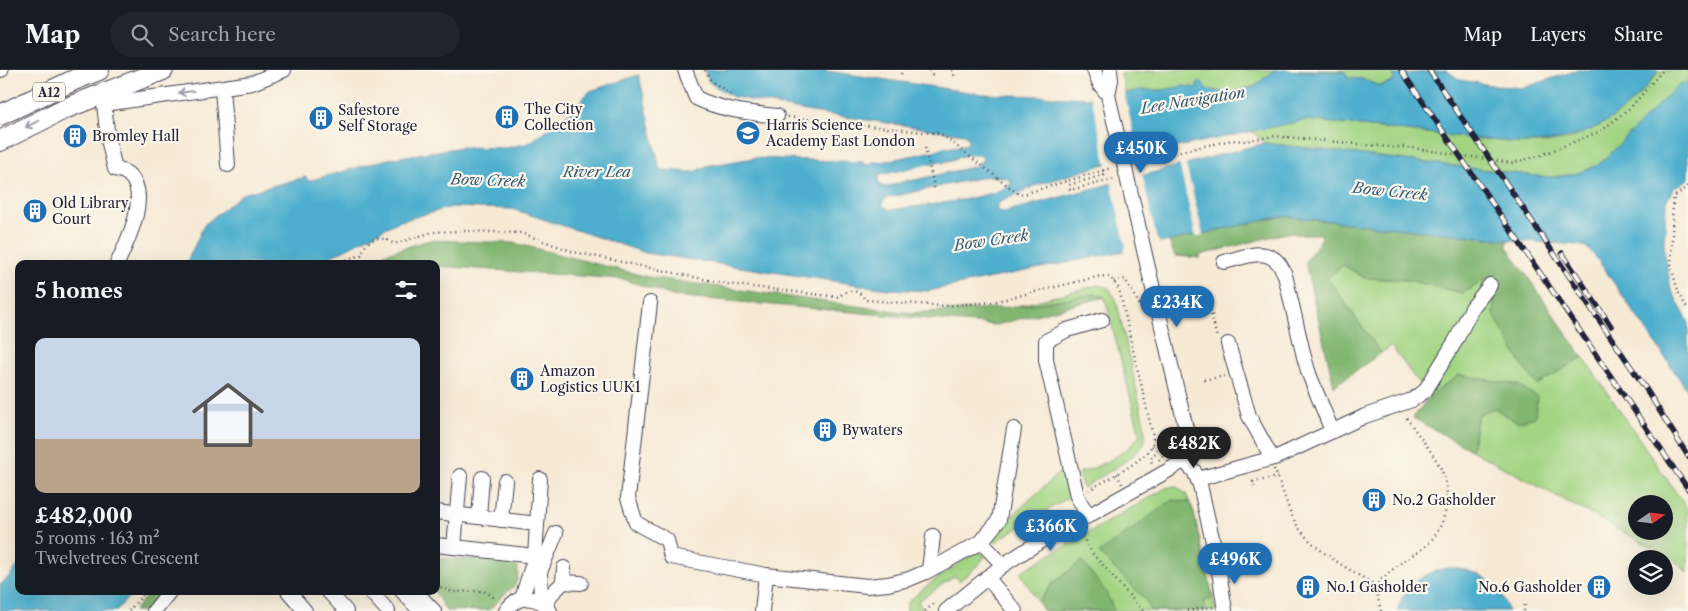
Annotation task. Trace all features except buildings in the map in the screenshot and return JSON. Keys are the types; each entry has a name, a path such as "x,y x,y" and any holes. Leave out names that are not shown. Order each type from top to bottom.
{"highway":[{"name":"A12","path":"0,115 99,70"},
{"name":"A12","path":"0,141 64,109 163,70"},
{"path":"64,109 104,104"}],"street":[{"path":"119,260 133,228 137,195 135,182 132,177 128,173 115,168 108,139 104,104 252,83 284,70"},
{"path":"685,70 696,98 708,104 777,116"},
{"path":"946,611 1003,565 1063,527 1088,516 1169,470 1183,460 1188,449 1188,437 1103,76"},
{"path":"222,88 228,164"},
{"path":"1224,262 1268,254 1280,264 1285,275 1309,374 1332,430"},
{"path":"1198,479 1270,459 1392,405 1412,400 1425,391 1456,340 1472,308 1490,285"},
{"path":"650,303 628,498 636,522 667,540 671,557 766,575 867,586 909,579 980,542 999,520 1014,429"},
{"path":"1088,516 1077,496 1072,476 1046,360 1046,341 1066,330 1102,320"},
{"path":"1228,344 1249,416 1270,459"},
{"path":"1183,460 1194,471 1198,479 1218,564 1224,607"},
{"path":"454,547 460,476"},
{"path":"479,517 482,478"},
{"path":"522,598 535,556 540,479"},
{"path":"500,520 505,481"},
{"path":"440,512 500,520 536,528"},
{"path":"546,607 540,572 556,533"},
{"path":"929,570 933,536"},
{"path":"980,542 1003,565"},
{"path":"440,545 535,556"},
{"path":"546,607 548,598 564,575 581,583"},
{"path":"762,611 766,575"},
{"path":"987,577 1015,611"},
{"path":"154,611 167,595"},
{"path":"292,595 306,611"},
{"path":"332,595 346,611"},
{"path":"374,595 388,611"},
{"path":"406,595 420,611"},
{"path":"419,595 434,611"},
{"path":"506,611 514,602 522,598 535,599 546,607"}],"path":[{"path":"706,70 711,81 732,95 739,97"},
{"path":"930,70 933,78"},
{"path":"952,70 955,78"},
{"path":"1128,162 1232,140 1245,141 1269,136 1406,147 1517,162 1539,156 1601,131 1631,107 1663,70"},
{"path":"777,116 944,135 1020,196 1112,168"},
{"path":"925,148 935,191"},
{"path":"1103,170 1104,175 1069,185 1070,190 1110,180"},
{"path":"1688,186 1674,197 1671,259 1675,283 1688,310"},
{"path":"344,260 361,254 366,244 378,238 386,239 394,244 433,232 462,231 520,234 574,252 727,284 839,297 846,292 854,291 859,293 865,300 944,306 993,302 1101,276 1110,277 1119,289 1153,436 1152,446 1146,454 1086,492"},
{"path":"1114,282 1125,279 1139,304"},
{"path":"1191,293 1193,301 1207,298 1214,325 1208,294"},
{"path":"1204,380 1237,373"},
{"path":"1375,586 1397,566 1428,544 1437,533 1447,508 1447,493 1441,470 1410,420 1392,405"},
{"path":"1152,446 1157,451 1151,458 1153,465 1161,458 1168,444 1170,434 1169,415"},
{"path":"1270,459 1294,520 1300,530 1331,558 1375,586 1380,611"},
{"path":"1117,474 1120,481"},
{"path":"1254,487 1253,482 1278,477"},
{"path":"1075,522 1092,553 1143,611"},
{"path":"440,587 452,592 484,591 496,599"},
{"path":"129,611 143,595"},
{"path":"1524,611 1525,604"},
{"path":"1186,611 1224,607"}],"green space":[{"path":"1165,70 1276,70 1254,87 1227,93 1206,89 1202,83 1198,82 1197,89 1179,88 1139,91 1126,95 1121,74"},
{"path":"1298,70 1391,70 1394,75 1393,82 1380,86 1362,79 1348,78 1345,72"},
{"path":"1688,70 1688,91 1636,156 1573,175 1545,177 1265,143 1251,131 1306,120 1518,143 1546,143 1573,138 1650,83 1659,71"},
{"path":"1283,216 1508,240 1507,247 1583,357 1537,385 1521,364 1493,313 1496,284 1490,277 1463,293 1407,280 1365,278 1343,265 1327,278 1381,353 1334,386 1305,262 1322,238 1321,234 1296,234 1290,232 1200,255 1200,258 1175,256 1169,241"},
{"path":"430,240 514,243 648,277 912,313 1013,307 1096,294 1105,297 996,325 673,296 623,279 440,266 440,260 364,260"},
{"path":"1343,265 1365,278 1407,280 1463,293 1489,277 1496,284 1537,385 1583,357 1688,510 1688,573 1673,559 1673,550 1657,550 1638,540 1673,540 1673,495 1628,495 1628,534 1471,450 1478,415 1494,408 1517,422 1518,385 1459,375 1429,397 1391,346 1381,353 1327,278"},
{"path":"1099,285 1109,288 1116,299 1145,428 1145,438 1144,444 1134,454 1083,488 1078,473 1112,459 1128,448 1140,435 1105,298 1096,294 1013,307"},
{"path":"1459,375 1518,385 1537,397 1535,417 1517,422 1494,408 1478,415 1471,450 1413,418 1429,397"},
{"path":"1059,473 1062,473 1064,482 1068,482 1071,496 1001,538 996,543 992,534"},
{"path":"1175,486 1186,494 1193,510 1216,611 1044,611 1020,572 1166,488"},
{"path":"1172,500 1190,502 1193,510 1213,597 1204,602 1205,611 1150,611 1146,600 1099,553"},
{"path":"975,552 981,552 985,557 972,571 959,581 955,576 918,601 922,608 919,611 907,611 907,603 924,588"},
{"path":"440,559 499,561 518,567 517,580 514,586 489,610 446,611 436,595 440,595"},
{"path":"1082,561 1106,592 1114,611 1044,611 1038,602 1053,583"},
{"path":"147,595 160,595 148,611 134,611"}],"water":[{"name":"River Lea","path":"704,70 820,70 982,94 1090,98 1091,102 1140,90 1163,90 1183,86 1197,88 1198,82 1202,82 1207,89 1227,93 1254,87 1276,70 1345,72 1348,78 1362,79 1380,86 1393,82 1394,75 1446,70 1460,80 1523,88 1578,70 1659,70 1631,103 1615,116 1581,134 1562,139 1518,143 1306,120 1162,150 1102,165 1034,186 998,203 996,208 998,211 1004,212 1265,143 1545,177 1569,175 1590,168 1604,160 1679,84 1688,82 1688,179 1673,189 1666,202 1664,250 1671,289 1688,321 1688,391 1596,257 1586,247 1283,216 1160,243 1158,238 1124,247 1124,251 928,291 887,289 646,253 512,209 452,207 397,222 325,260 188,260 204,225 242,194 306,177 308,181 388,159 462,147 506,148 529,143 566,116 590,91 639,75 660,170 695,172 706,166 754,158 863,162 864,165 946,147 964,145 969,142 964,134 811,112 734,97 709,82","holes":["966,155 981,155 983,159 978,165 973,167 909,180 886,187 881,186 878,181 880,174 941,161 942,163","988,176 1006,178 1011,181 1011,184 989,194 972,198 890,210 883,206 886,198"]},
{"path":"1447,568 1468,571 1485,579 1499,592 1508,611 1397,611 1404,594 1415,582 1430,573"},
{"path":"15,569 15,595 130,595 116,611 0,611 0,585"}],"pier":[{"path":"1124,92 1139,158 1107,166 1091,96 1093,99"},
{"path":"1185,161 1203,235 1196,237 1179,163"},
{"path":"1142,173 1158,245 1157,241 1126,249 1111,181"}],"railway":[{"path":"1401,70 1688,489"},
{"path":"1429,70 1646,389 1688,456"},
{"path":"1562,253 1611,326"}],"place":[{"name":"The City Collection","path":"507,117"},
{"name":"Safestore Self Storage","path":"321,118"},
{"name":"Harris Science Academy East London","path":"748,133"},
{"name":"Bromley Hall","path":"75,136"},
{"name":"Old Library Court","path":"35,211"},
{"name":"Amazon Logistics UUK1","path":"522,379"},
{"name":"Bywaters","path":"825,430"},
{"name":"No.2 Gasholder","path":"1374,500"},
{"name":"No.1 Gasholder","path":"1308,587"},
{"name":"No.6 Gasholder","path":"1599,587"}],"water label":[{"name":"Lee Navigation","path":"1193,100"},
{"name":"Bow Creek","path":"488,180"},
{"name":"Bow Creek","path":"1390,191"},
{"name":"Bow Creek","path":"991,240"}]}
